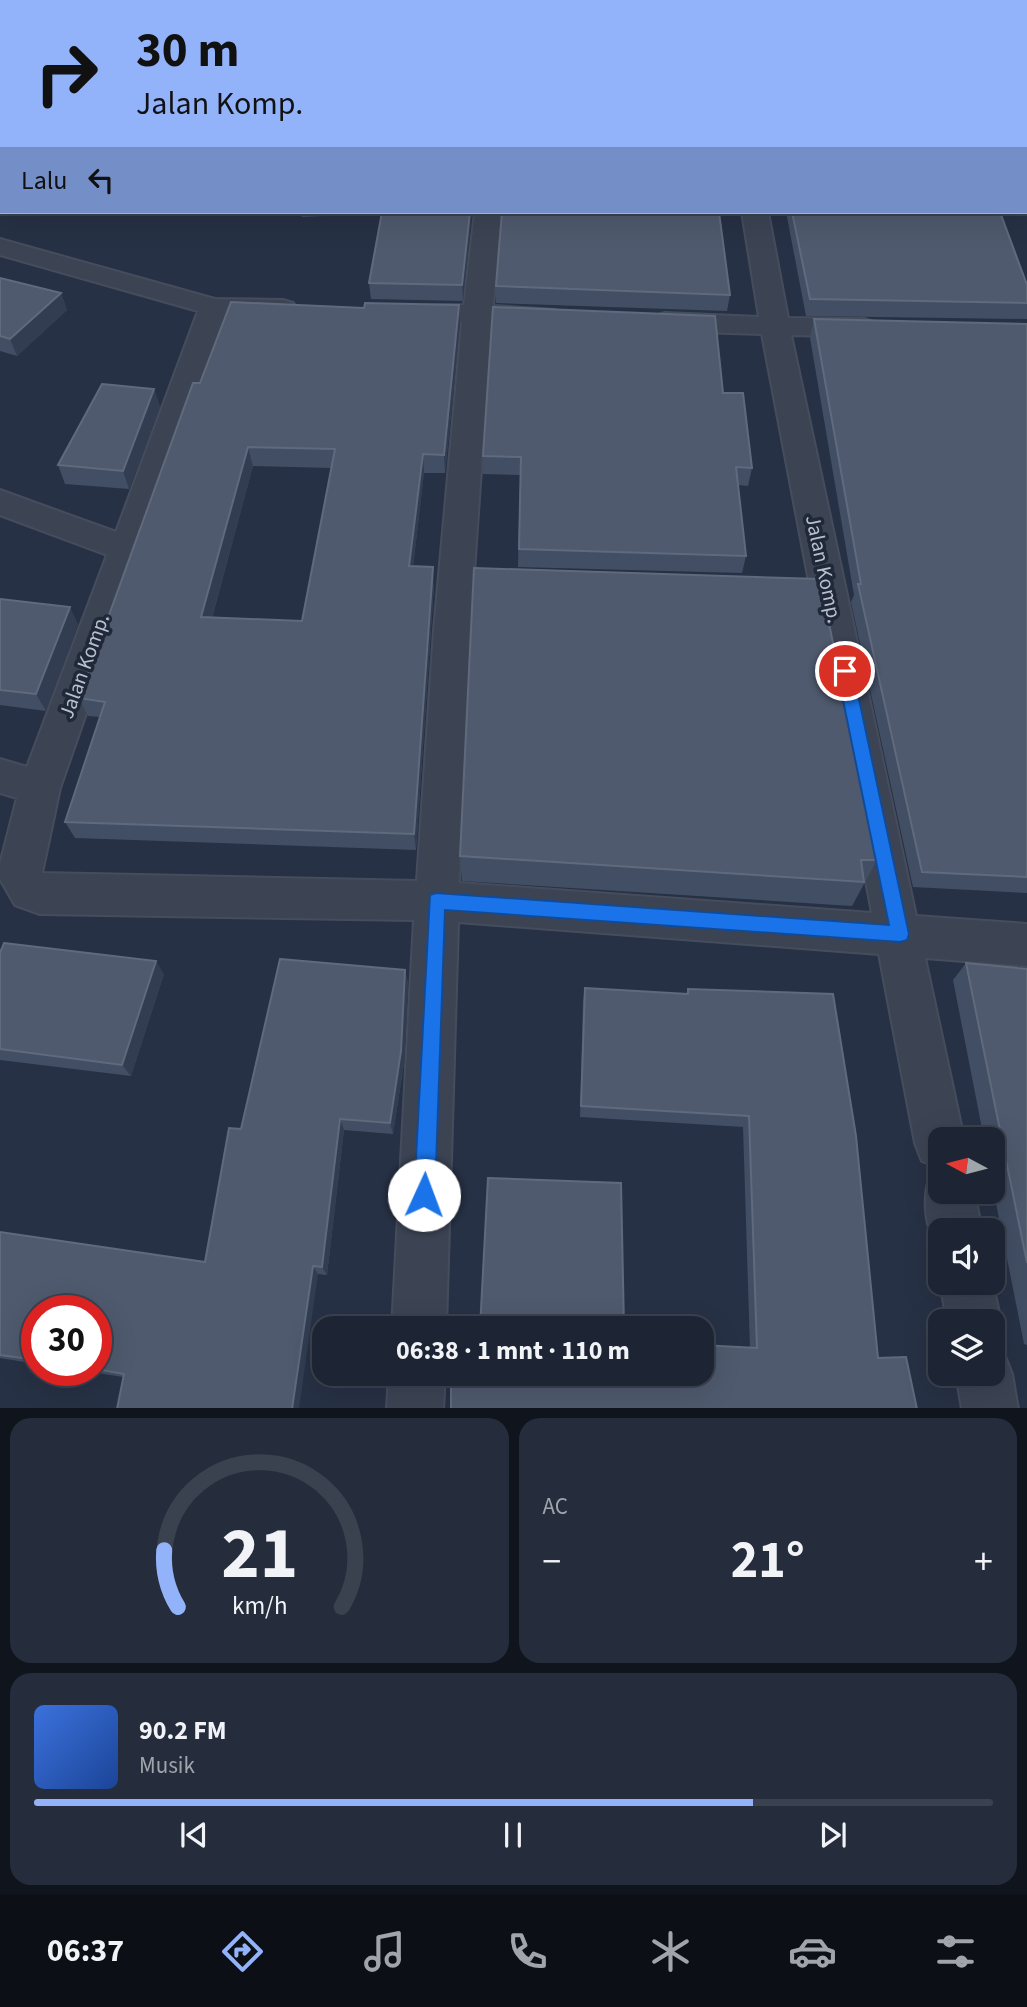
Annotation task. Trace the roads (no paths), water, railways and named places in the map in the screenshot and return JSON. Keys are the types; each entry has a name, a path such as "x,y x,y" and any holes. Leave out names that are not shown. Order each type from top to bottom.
{"street":[{"path":"419,1316 436,901 469,580 477,313 488,214"},
{"name":"Jalan Komp.","path":"755,214 815,591 900,934"},
{"path":"0,247 214,307 311,309"},
{"name":"Jalan Komp.","path":"214,307 126,549 20,782 21,877 30,891 40,894 436,901 1027,945"},
{"path":"380,311 572,317"},
{"path":"639,320 894,328"},
{"path":"0,502 126,549"},
{"path":"900,934 937,1127"},
{"path":"415,1408 416,1386"},
{"path":"986,1386 990,1408"}]}
